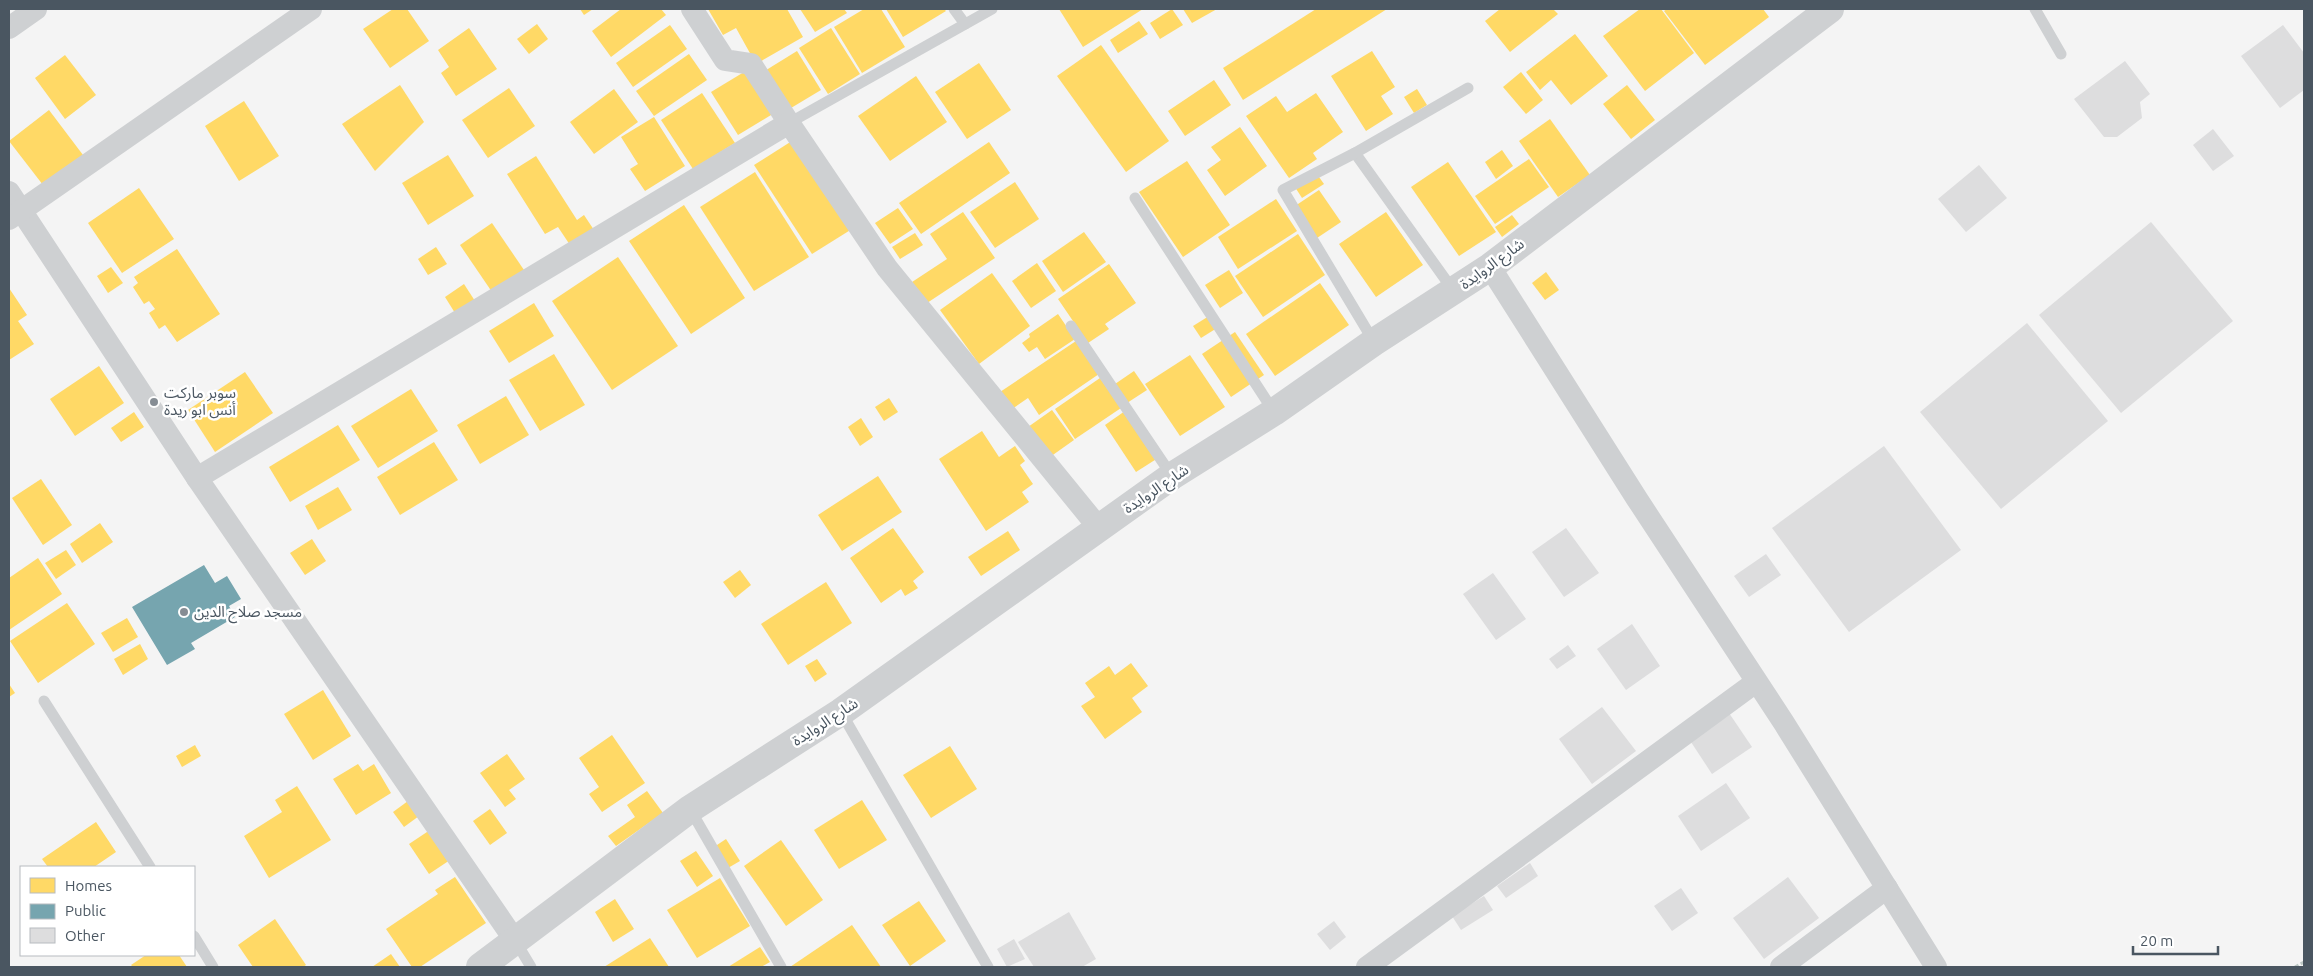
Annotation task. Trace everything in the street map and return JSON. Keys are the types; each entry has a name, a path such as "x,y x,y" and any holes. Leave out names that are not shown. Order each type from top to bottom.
{"street":[{"path":"9,28 36,9"},
{"path":"15,215 312,9"},
{"path":"692,9 725,60 751,64 887,268 1099,528"},
{"name":"شارع الروايدة","path":"480,967 516,942 690,808 841,712 1172,476 1274,412 1374,342 1490,267 1830,9"},
{"path":"197,478 790,123"},
{"path":"9,192 15,215 516,942"},
{"path":"1490,267 1936,967"},
{"path":"1367,967 1756,682"},
{"path":"1781,967 1887,888"}],"lane":[{"path":"954,9 965,24"},
{"path":"790,123 992,9"},
{"path":"2035,9 2061,54"},
{"path":"1374,342 1283,190 1355,153 1468,88"},
{"path":"1355,153 1454,292"},
{"path":"1135,198 1274,412"},
{"path":"1071,326 1172,476"},
{"path":"44,701 149,866"},
{"path":"841,712 988,967"},
{"path":"690,808 781,967"},
{"path":"195,938 213,967"},
{"path":"516,942 531,967"}],"path":[{"path":"2295,967 2304,962"}],"building: Homes":[{"path":"393,9 407,9 429,41 390,68 363,29"},
{"path":"580,9 593,9 584,15"},
{"path":"621,9 661,9 666,15 611,57 592,31"},
{"path":"708,9 787,9 803,37 756,64 736,28 723,35"},
{"path":"800,9 844,9 847,13 815,32"},
{"path":"864,9 881,9 905,47 862,73 834,27"},
{"path":"886,9 944,9 946,11 903,37"},
{"path":"1059,9 1143,9 1083,47"},
{"path":"1172,9 1183,25 1160,39 1150,23"},
{"path":"1183,9 1217,9 1192,23"},
{"path":"1316,9 1387,9 1243,100 1223,68"},
{"path":"1500,9 1553,9 1558,14 1510,52 1485,21"},
{"path":"1640,9 1661,9 1694,53 1645,91 1603,36"},
{"path":"1667,9 1763,9 1769,17 1705,65 1664,11"},
{"path":"1139,21 1148,34 1118,53 1110,40"},
{"path":"537,24 548,39 529,54 517,39"},
{"path":"670,25 687,49 633,87 616,63"},
{"path":"469,28 497,69 456,96 441,73 449,67 438,50"},
{"path":"831,28 860,74 828,94 799,48"},
{"path":"1575,34 1608,76 1571,105 1551,80 1540,90 1526,72"},
{"path":"1101,45 1169,141 1126,172 1057,76"},
{"path":"797,51 821,90 786,111 763,72"},
{"path":"1372,51 1395,87 1381,96 1393,114 1366,131 1331,76"},
{"path":"689,54 707,80 654,116 636,91"},
{"path":"65,55 96,95 65,119 35,78"},
{"path":"979,63 1011,110 967,139 935,92"},
{"path":"749,69 776,112 738,135 711,92"},
{"path":"1521,72 1543,100 1526,114 1503,87"},
{"path":"916,76 947,122 890,161 858,116"},
{"path":"1214,80 1231,105 1185,136 1168,111"},
{"path":"400,85 424,122 375,171 342,124"},
{"path":"1627,85 1655,120 1631,139 1603,104"},
{"path":"509,88 535,126 488,158 462,120"},
{"path":"614,89 638,122 594,154 570,122"},
{"path":"1417,89 1427,105 1414,113 1404,97"},
{"path":"702,93 735,143 693,169 661,120"},
{"path":"1316,93 1343,132 1313,153 1317,159 1289,178 1246,116 1276,96 1287,112"},
{"path":"244,101 279,156 239,181 205,126"},
{"path":"49,110 83,155 43,185 9,141"},
{"path":"654,117 685,166 645,191 630,169 638,164 621,137"},
{"path":"1550,119 1590,175 1558,197 1519,141"},
{"path":"1240,127 1267,166 1225,196 1207,170 1221,160 1211,147"},
{"path":"795,139 852,229 812,254 754,165"},
{"path":"989,142 1010,173 921,234 899,203"},
{"path":"1502,150 1513,166 1496,179 1485,162"},
{"path":"448,155 474,196 428,225 402,183"},
{"path":"536,156 577,220 584,215 596,233 572,248 558,227 545,234 507,174"},
{"path":"1529,159 1549,187 1495,224 1475,196"},
{"path":"1187,161 1230,225 1183,257 1139,192"},
{"path":"1448,162 1496,232 1459,256 1411,187"},
{"path":"1314,170 1324,184 1302,198 1293,184"},
{"path":"755,172 809,257 754,291 700,207"},
{"path":"1015,182 1039,219 995,248 970,212"},
{"path":"139,188 174,239 122,273 88,223"},
{"path":"1319,190 1341,222 1317,238 1295,206"},
{"path":"1276,199 1297,231 1238,269 1218,237"},
{"path":"684,205 745,298 691,334 629,241"},
{"path":"898,208 913,229 890,244 875,223"},
{"path":"963,212 995,258 924,305 909,284 947,259 930,234"},
{"path":"1386,212 1423,265 1376,297 1339,244"},
{"path":"1512,215 1519,224 1502,237 1495,227"},
{"path":"492,223 524,270 492,292 460,245"},
{"path":"1084,232 1106,262 1063,292 1042,261"},
{"path":"915,233 923,245 900,259 892,247"},
{"path":"1298,234 1325,275 1263,317 1235,276"},
{"path":"436,247 447,264 428,275 418,259"},
{"path":"177,249 220,314 177,342 165,325 159,329 149,313 155,309 149,301 144,304 133,287 138,283 134,277"},
{"path":"618,257 678,346 612,390 552,301"},
{"path":"1037,263 1056,291 1031,308 1012,281"},
{"path":"1109,264 1136,303 1105,324 1109,329 1088,343 1058,299"},
{"path":"111,267 123,283 108,293 97,276"},
{"path":"1229,270 1243,293 1220,308 1205,285"},
{"path":"1546,272 1559,290 1545,300 1532,283"},
{"path":"992,273 1030,326 979,364 940,310"},
{"path":"1320,283 1349,325 1275,376 1246,334"},
{"path":"464,284 475,301 455,313 445,297"},
{"path":"9,288 27,315 18,321 34,344 9,360"},
{"path":"534,303 554,336 509,363 489,331"},
{"path":"1058,314 1075,339 1045,359 1037,347 1029,352 1022,343 1030,337 1029,334"},
{"path":"1209,316 1217,328 1201,338 1193,326"},
{"path":"1235,332 1264,375 1231,397 1202,354"},
{"path":"1076,341 1099,374 1039,415 1028,398 1012,409 1000,392"},
{"path":"554,354 585,405 540,431 509,380"},
{"path":"1190,355 1225,407 1180,436 1145,384"},
{"path":"99,366 124,403 75,436 50,399"},
{"path":"1134,371 1147,390 1127,403 1115,384"},
{"path":"245,372 273,413 215,452 188,410"},
{"path":"1100,378 1121,408 1075,439 1055,409"},
{"path":"411,389 438,431 378,468 351,426"},
{"path":"506,396 529,435 480,464 457,425"},
{"path":"889,398 898,412 884,421 875,407"},
{"path":"1052,410 1074,440 1050,457 1028,427"},
{"path":"1125,411 1158,458 1136,472 1105,425"},
{"path":"134,412 144,427 121,442 111,428"},
{"path":"861,418 873,437 860,446 848,427"},
{"path":"338,425 360,460 290,502 269,467"},
{"path":"982,431 999,457 1015,446 1025,461 1020,465 1033,484 1022,492 1029,502 986,531 939,459"},
{"path":"434,442 458,480 400,515 377,477"},
{"path":"878,476 902,512 842,551 818,515"},
{"path":"41,479 72,525 43,545 12,498"},
{"path":"338,487 352,510 318,530 305,506"},
{"path":"100,523 113,542 82,563 70,544"},
{"path":"893,528 924,572 913,581 918,588 905,596 901,589 881,603 850,558"},
{"path":"1008,531 1020,550 981,576 968,557"},
{"path":"312,539 326,561 305,575 290,553"},
{"path":"66,550 76,565 56,579 45,563"},
{"path":"38,558 62,594 9,630 9,578"},
{"path":"740,570 751,585 735,598 723,582"},
{"path":"826,582 852,623 788,665 761,624"},
{"path":"67,603 95,644 38,683 10,641"},
{"path":"127,618 138,637 113,652 101,633"},
{"path":"140,644 148,659 123,675 114,659"},
{"path":"817,659 827,674 815,682 805,666"},
{"path":"1131,663 1148,686 1132,698 1142,712 1105,739 1081,706 1095,697 1085,683 1109,666 1115,675"},
{"path":"9,684 15,693 9,697"},
{"path":"323,690 351,736 313,760 284,714"},
{"path":"612,735 645,783 602,812 589,794 599,787 579,758"},
{"path":"195,745 201,756 182,767 176,756"},
{"path":"950,746 977,789 931,818 903,775"},
{"path":"507,754 525,779 509,790 516,799 505,807 480,773"},
{"path":"358,764 363,771 374,764 391,793 356,815 333,779"},
{"path":"297,786 331,840 269,878 244,836 282,812 275,800"},
{"path":"647,791 663,813 616,846 608,836 635,817 627,805"},
{"path":"862,800 887,840 839,869 814,830"},
{"path":"408,801 419,816 404,827 393,812"},
{"path":"490,809 507,833 490,845 473,821"},
{"path":"96,822 116,852 95,866 47,866 42,859"},
{"path":"430,830 450,860 429,874 409,844"},
{"path":"726,839 740,861 728,868 714,847"},
{"path":"781,840 823,900 786,926 744,866"},
{"path":"696,851 713,876 697,887 680,861"},
{"path":"455,877 486,923 420,967 412,967 386,929 438,894 435,890"},
{"path":"720,878 750,926 697,958 667,910"},
{"path":"615,899 634,929 613,942 595,912"},
{"path":"919,901 946,941 910,966 882,925"},
{"path":"275,919 306,965 303,967 253,967 238,945"},
{"path":"852,925 881,967 790,967"},
{"path":"650,938 669,967 604,967"},
{"path":"760,947 770,962 761,967 728,967"},
{"path":"391,954 400,967 372,967"},
{"path":"144,956 180,956 187,967 133,967 131,965"}],"building: Public":[{"name":"مسجد صلاح الدين","path":"204,565 215,583 227,576 241,599 229,606 235,617 191,643 195,649 167,665 132,607"}],"building: Other":[{"path":"2283,25 2304,53 2304,90 2280,108 2241,56"},
{"path":"2125,61 2150,94 2140,102 2142,118 2117,137 2104,137 2074,99"},
{"path":"2213,129 2234,156 2213,171 2193,145"},
{"path":"1979,165 2007,198 1966,232 1938,199"},
{"path":"2151,222 2233,321 2121,413 2039,315"},
{"path":"2027,323 2108,421 2001,509 1920,412"},
{"path":"1884,446 1961,550 1849,632 1772,528"},
{"path":"1566,528 1599,573 1564,597 1532,552"},
{"path":"1766,554 1781,575 1749,597 1734,576"},
{"path":"1493,573 1526,619 1496,640 1463,594"},
{"path":"1632,624 1660,666 1626,690 1597,649"},
{"path":"1568,645 1576,656 1557,669 1549,659"},
{"path":"1602,707 1636,751 1592,784 1559,739"},
{"path":"1729,713 1752,747 1712,774 1689,739"},
{"path":"1726,783 1750,818 1701,851 1678,816"},
{"path":"1530,863 1538,876 1506,898 1497,886"},
{"path":"1788,877 1819,918 1764,959 1733,918"},
{"path":"1681,888 1698,913 1672,931 1654,906"},
{"path":"1484,896 1493,910 1461,930 1452,916"},
{"path":"1069,912 1096,959 1082,967 1034,967 1018,942"},
{"path":"1334,921 1346,937 1330,950 1317,934"},
{"path":"1014,939 1025,959 1007,967 997,949"}],"place":[{"name":"سوبر ماركت أنس ابو ريدة","path":"154,402"},
{"name":"مسجد صلاح الدين","path":"184,612"}]}
